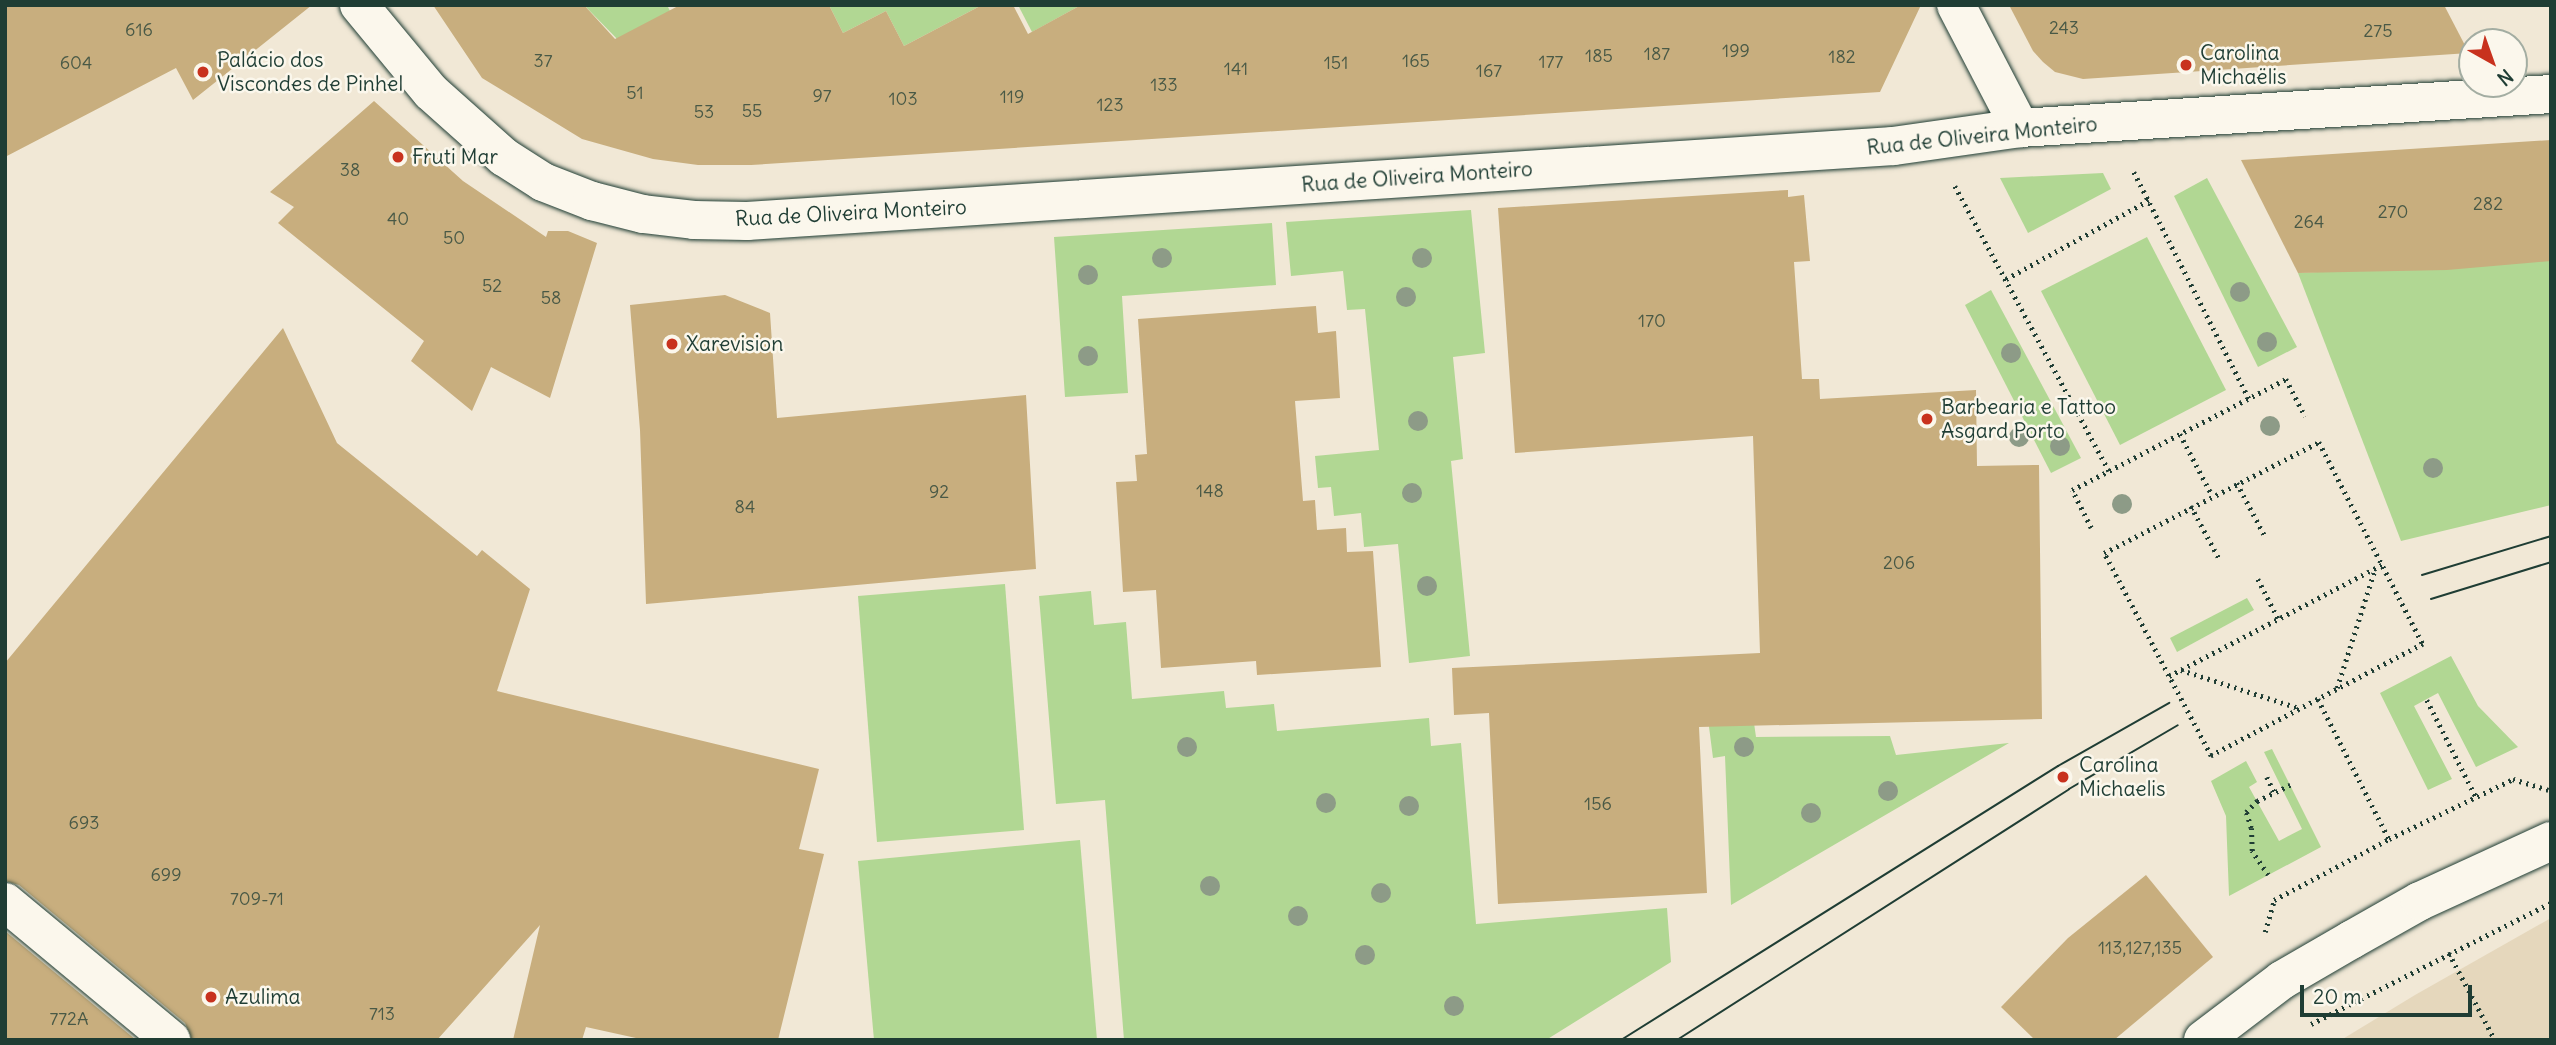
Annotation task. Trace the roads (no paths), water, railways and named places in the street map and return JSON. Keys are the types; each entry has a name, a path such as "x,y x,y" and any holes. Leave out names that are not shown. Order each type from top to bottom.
{"street":[{"name":"Rua de Oliveira Monteiro","path":"359,5 431,92 504,157 543,182 592,201 630,211 694,220 747,220 1894,146 2020,128 2551,94"},
{"path":"1956,5 2020,128"},
{"path":"2203,1040 2282,980 2420,901 2551,841"},
{"path":"5,902 171,1040"}],"tram line":[{"path":"2422,575 2551,536"},
{"path":"2431,599 2551,562"},
{"path":"1621,1040 2058,766 2169,703"},
{"path":"1677,1040 2069,789 2178,725"}],"place":[{"name":"Carolina Michaëlis","path":"2186,65"},
{"name":"Palácio dos Viscondes de Pinhel","path":"203,72"},
{"name":"Fruti Mar","path":"398,157"},
{"name":"Xarevision","path":"672,344"},
{"name":"Barbearia e Tattoo Asgard Porto","path":"1927,419"},
{"name":"Carolina Michaelis","path":"2063,777"},
{"name":"Azulima","path":"211,997"}]}
